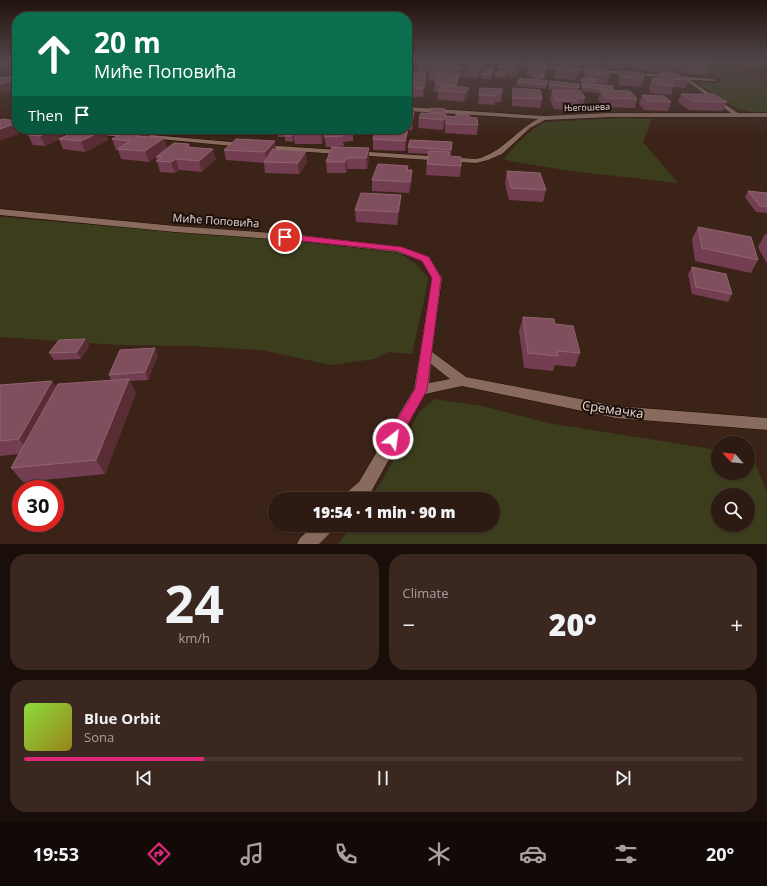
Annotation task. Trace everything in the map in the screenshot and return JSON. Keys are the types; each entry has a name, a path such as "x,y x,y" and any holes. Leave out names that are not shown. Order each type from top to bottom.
{"street":[{"path":"697,86 738,116"},
{"name":"Његошева","path":"412,109 544,118 610,115 767,115"},
{"path":"256,146 476,161 488,159 499,154 528,127 544,118"},
{"path":"113,134 137,136"},
{"path":"145,137 248,146"},
{"name":"Миће Поповића","path":"0,212 175,229 301,238 399,249 426,259 437,278 426,354"},
{"path":"360,492 365,487 421,390 426,354"},
{"name":"Сремачка","path":"426,354 462,381"},
{"name":"Сремачка","path":"421,390 462,381 616,412 767,424"},
{"path":"306,544 319,532"}],"green space":[{"path":"702,86 767,86 767,113 751,112 736,108"},
{"path":"621,118 652,119 643,142 678,183 579,172 514,162 504,159 523,138 533,129 545,122"},
{"path":"0,217 351,246 400,253 416,264 428,277 412,354 388,352 374,359 331,365 261,350 192,346 118,345 0,337"},
{"path":"435,399 482,406 548,423 711,449 711,480 755,480 755,463 767,493 767,544 338,544 347,532 500,532 500,492 375,492 420,411"}],"building":[{"path":"412,86 424,86 423,89 412,88"},
{"path":"442,86 469,88 465,93 438,90"},
{"path":"563,86 579,86 579,88"},
{"path":"613,86 613,90 582,87"},
{"path":"480,88 502,89 502,93 496,93 496,96 479,95"},
{"path":"513,88 540,90 542,99 513,98"},
{"path":"552,90 581,91 585,98 576,98 577,101 556,100"},
{"path":"600,90 630,91 637,99 606,98"},
{"path":"681,94 713,94 727,102 692,101"},
{"path":"642,95 664,96 671,102 647,101"},
{"path":"431,108 445,109 444,113 429,112"},
{"path":"421,113 446,114 444,120 419,118"},
{"path":"456,114 469,115 469,117 477,118 478,125 446,124 446,116 456,117"},
{"path":"0,120 12,120 12,125 0,129"},
{"path":"30,134 45,134 40,136 28,135"},
{"path":"70,134 96,134 81,141 59,139"},
{"path":"121,134 140,134 137,136 164,138 145,151 118,149 130,141 112,139"},
{"path":"286,134 293,134 292,136 285,136"},
{"path":"324,134 342,134 343,136 325,137"},
{"path":"374,134 407,134 405,141 373,139"},
{"path":"236,139 275,141 265,152 224,150"},
{"path":"410,140 452,142 451,150 408,147"},
{"path":"174,143 189,144 186,147 213,149 199,161 176,159 171,162 156,161 162,157 156,157"},
{"path":"332,147 369,148 366,158 347,158 345,162 326,162"},
{"path":"273,149 306,151 298,163 264,162"},
{"path":"429,151 449,152 449,156 461,157 461,166 427,164"},
{"path":"378,164 408,166 407,170 412,170 410,182 372,180"},
{"path":"507,171 540,173 546,190 511,188"},
{"path":"748,191 767,193 767,207 760,206"},
{"path":"361,193 401,195 398,212 355,210"},
{"path":"698,227 751,237 758,260 702,248"},
{"path":"692,267 726,274 732,294 696,287"},
{"path":"523,317 554,319 555,324 573,326 580,353 557,351 558,356 528,353"},
{"path":"85,339 77,352 49,353 59,340"},
{"path":"155,348 145,372 109,375 120,350"},
{"path":"129,379 96,460 11,468 58,384"},
{"path":"52,381 19,439 0,441 0,385"}],"route":[{"path":"285,237 399,249 426,259 437,278 421,390 393,439"}]}
